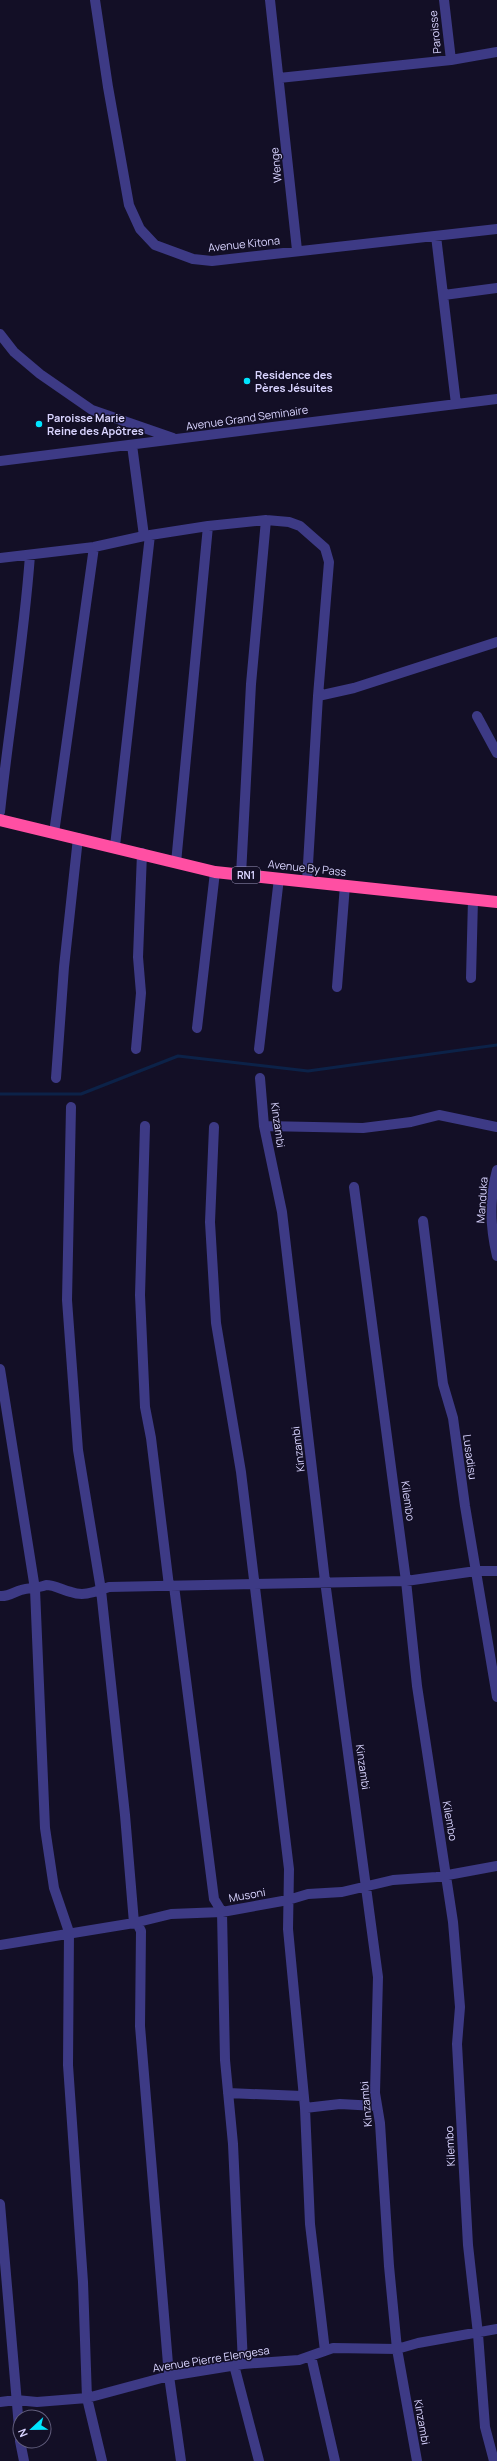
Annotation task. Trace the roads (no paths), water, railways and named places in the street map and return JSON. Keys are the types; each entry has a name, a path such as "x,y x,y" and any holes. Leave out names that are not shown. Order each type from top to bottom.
{"highway":[{"name":"Avenue By Pass","path":"0,820 115,846 215,872 497,902"}],"street":[{"name":"Avenue Kitona","path":"95,0 108,87 129,206 140,230 155,245 193,259 212,261 297,250 497,229"},
{"name":"Wenge","path":"270,0 297,250"},
{"name":"Paroisse","path":"444,0 451,60"},
{"path":"279,78 451,60 497,52"},
{"path":"436,236 456,404"},
{"path":"444,296 497,288"},
{"path":"0,334 14,352 40,374 92,410 177,439"},
{"name":"Avenue Grand Seminaire","path":"0,461 497,399"},
{"path":"115,846 147,536 132,445"},
{"path":"241,875 251,684 266,520"},
{"path":"0,558 94,547 147,536 208,526 266,520 289,522 300,526 325,548 329,562 318,696 307,881"},
{"path":"176,863 208,526"},
{"path":"54,832 94,547"},
{"path":"0,812 15,686 26,615 30,555"},
{"path":"318,696 354,688 497,642"},
{"path":"477,716 497,753"},
{"path":"56,1078 64,967 78,838"},
{"path":"136,1048 141,993 138,957 142,853"},
{"path":"197,1028 215,872"},
{"path":"259,1050 279,878"},
{"path":"337,987 345,885"},
{"path":"471,978 473,899"},
{"name":"Kinzambi","path":"260,1078 264,1126 282,1212 325,1581 378,1977 376,2106 380,2123 389,2266 397,2349 417,2461"},
{"path":"71,1107 67,1300 78,1450 101,1590 109,1681 124,1800 134,1923 140,1931 140,2026 169,2376 181,2461"},
{"path":"264,1126 363,1128 411,1122 439,1115 497,1128"},
{"path":"145,1126 140,1295 145,1407 151,1438 172,1586 214,1899 222,1912 225,2060 233,2144 238,2365 259,2461"},
{"path":"214,1127 210,1222 216,1323 231,1404 256,1584 289,1869 288,1929 304,2108 310,2224 325,2351"},
{"name":"Manduka","path":"497,1170 493,1185 491,1224 497,1256"},
{"name":"Kilembo","path":"354,1187 406,1581 417,1686 447,1874 460,2007 458,2044 459,2091 468,2244 478,2334 485,2427 494,2461"},
{"name":"Lusadisu","path":"423,1221 444,1384 453,1418 497,1697"},
{"path":"0,1369 35,1589 45,1828 54,1888 69,1932 68,2065 83,2282 87,2398 102,2461"},
{"path":"0,1596 23,1589 35,1589 46,1584 76,1593 94,1593 109,1587 325,1581 406,1581 476,1571 497,1571"},
{"name":"Musoni","path":"0,1945 69,1932 134,1923 171,1914 222,1912 288,1900 308,1894 342,1892 393,1880 437,1877 497,1866"},
{"path":"228,2093 302,2096"},
{"path":"304,2108 340,2104 376,2106"},
{"path":"0,2204 17,2409"},
{"name":"Avenue Pierre Elengesa","path":"0,2402 16,2400 37,2402 87,2398 169,2376 238,2365 294,2361 336,2348 397,2349 418,2343 478,2334 497,2329"},
{"path":"311,2356 335,2461"},
{"path":"22,2449 24,2461"}],"waterway":[{"path":"0,1094 81,1094 178,1056 308,1071 497,1045"}],"place":[{"name":"Residence des Pères Jésuites","path":"247,381"},
{"name":"Paroisse Marie Reine des Apôtres","path":"39,424"}]}
